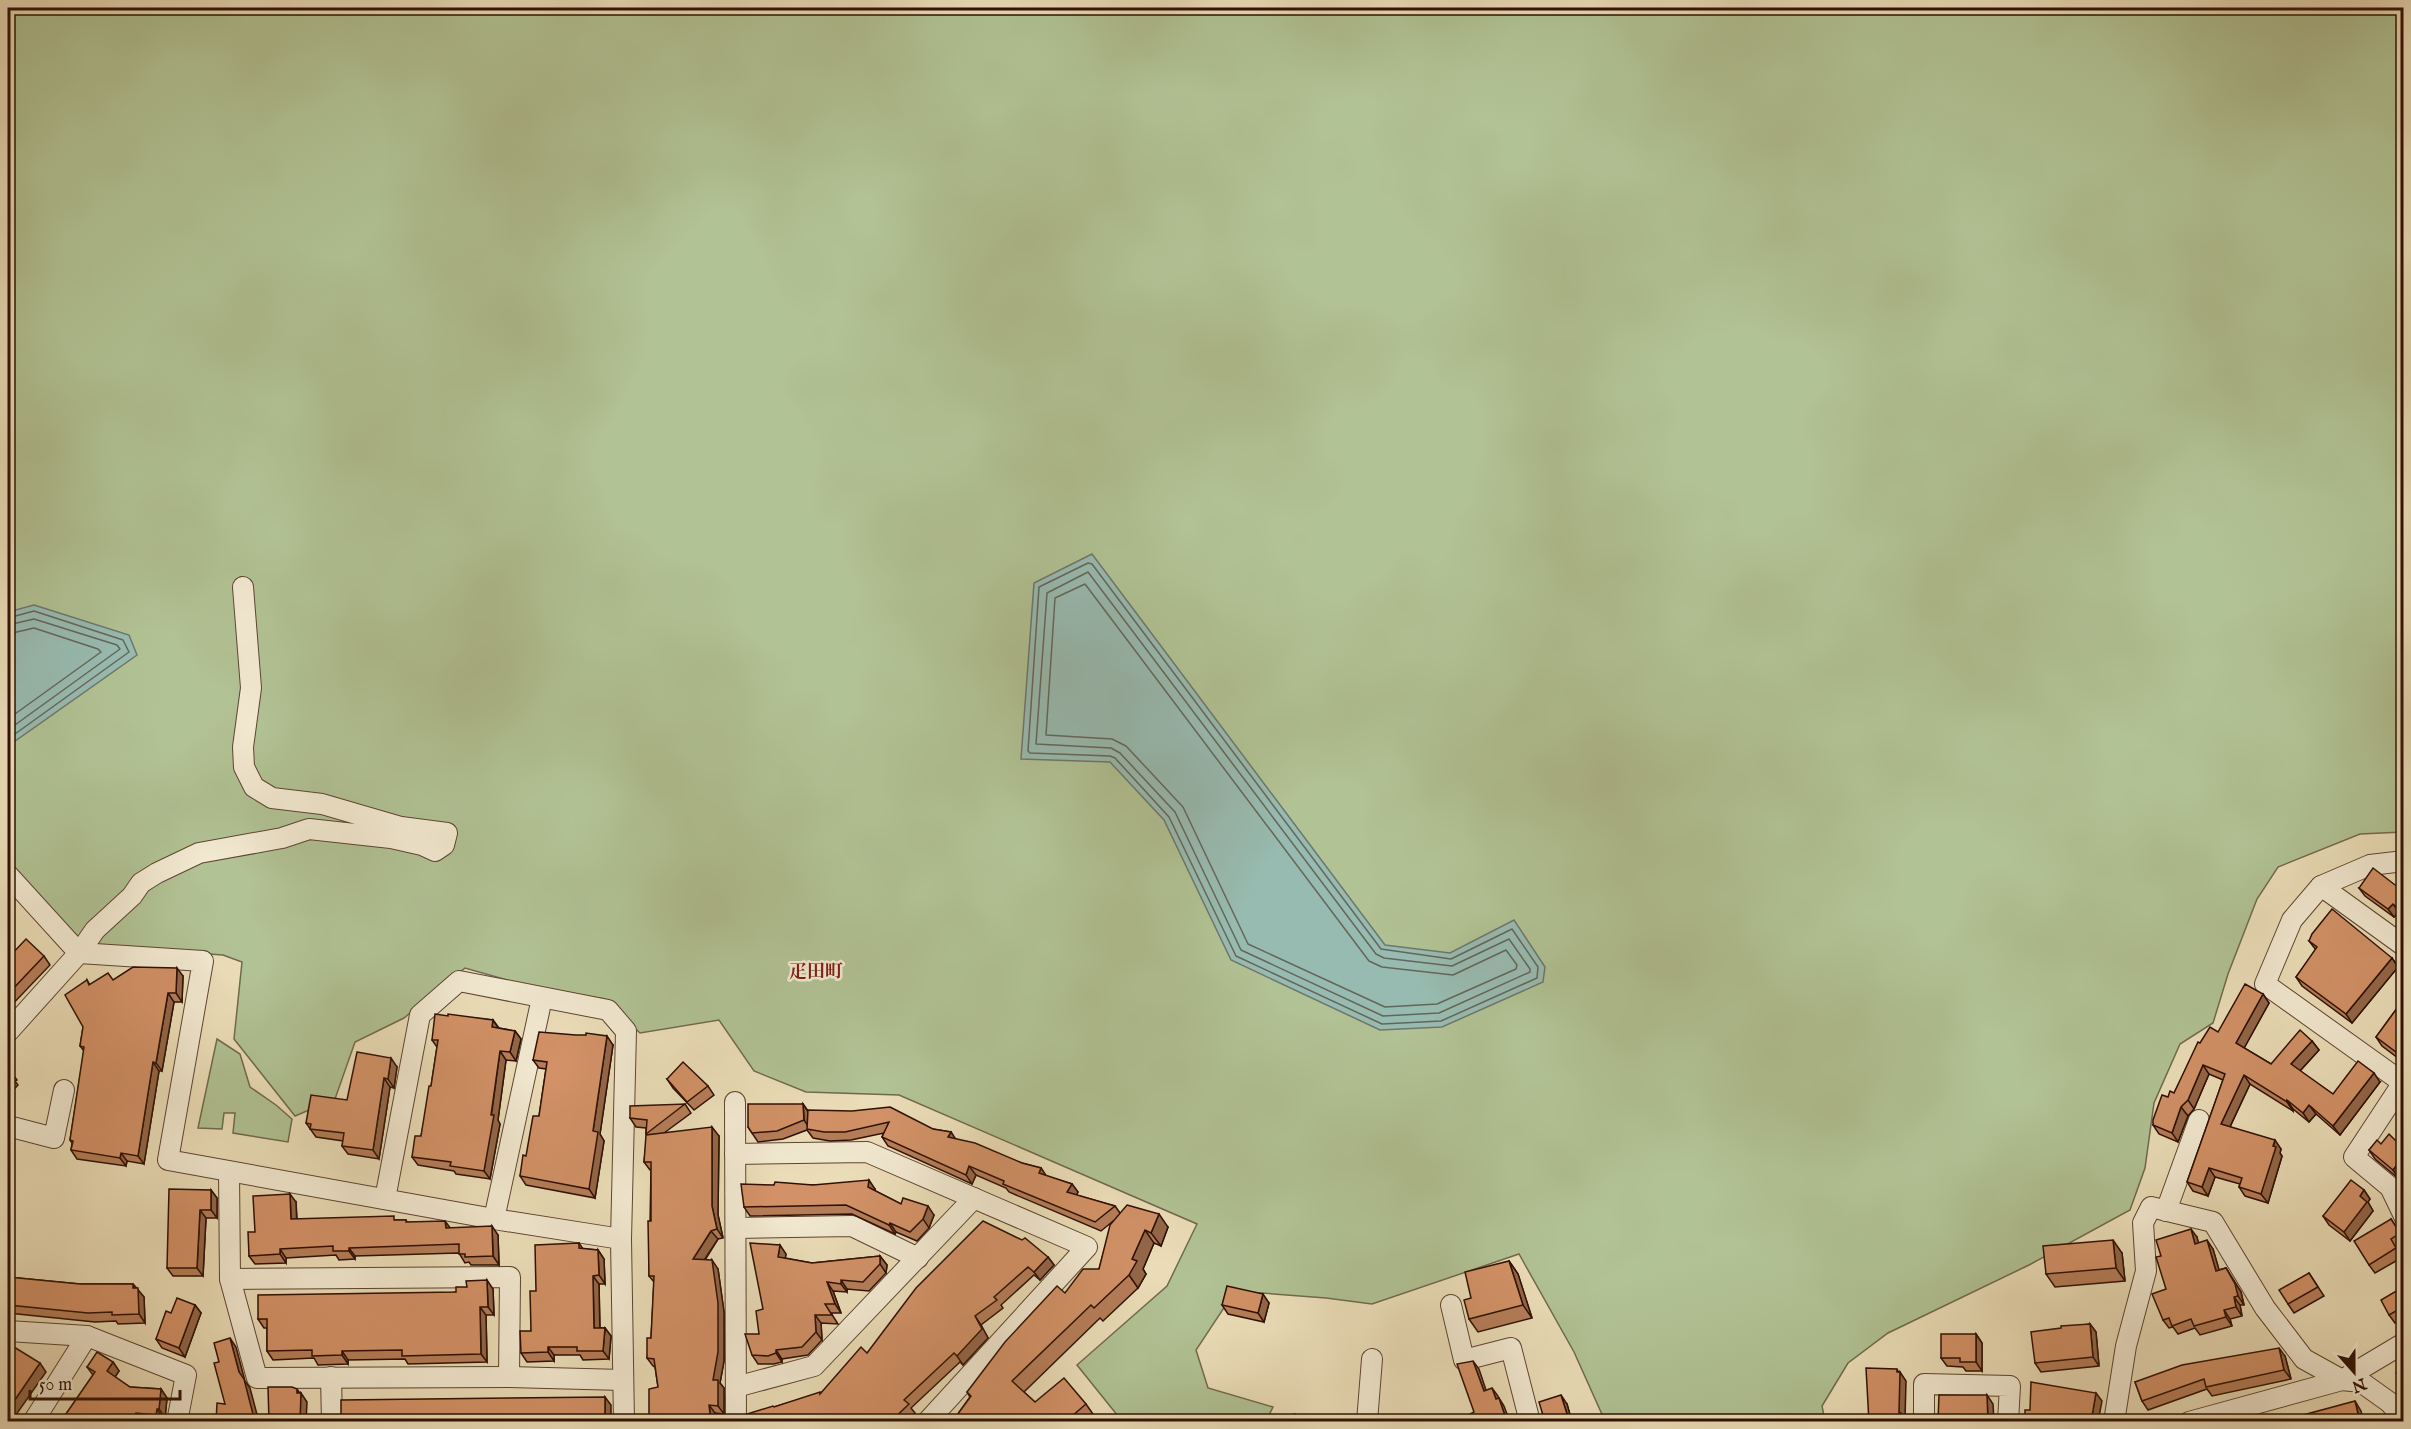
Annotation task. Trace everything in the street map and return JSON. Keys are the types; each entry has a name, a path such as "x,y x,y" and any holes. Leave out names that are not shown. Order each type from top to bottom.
{"street":[{"path":"8,1032 79,953 95,930 132,896 141,883 199,854 282,838 309,829 391,838 422,845 435,851 444,845 447,833 401,827 322,804 272,798 254,786 244,767 243,747 251,688 243,587"},
{"path":"2403,861 2370,865 2320,886 2292,920 2265,984 2403,1082 2354,1157 2390,1187 2403,1215"},
{"path":"9,881 79,953 204,961 168,1160 494,1219 621,1239"},
{"path":"2320,886 2403,946"},
{"path":"385,1199 420,1015 459,981 608,1010 626,1031 621,1239 624,1422"},
{"path":"494,1219 542,998"},
{"path":"8,1126 54,1138 64,1090"},
{"path":"735,1102 736,1422"},
{"path":"2166,1211 2199,1120"},
{"path":"735,1154 867,1152 1087,1247 927,1422"},
{"path":"229,1172 230,1279 257,1378 509,1377 623,1380"},
{"path":"736,1386 814,1366 974,1198"},
{"path":"2114,1422 2126,1346 2146,1271 2143,1223 2151,1207 2213,1222 2265,1308 2304,1359 2342,1380 2361,1382 2389,1402 2403,1419"},
{"path":"736,1228 852,1226 918,1258"},
{"path":"230,1279 510,1277 509,1377"},
{"path":"1451,1305 1464,1360 1511,1348 1530,1422"},
{"path":"8,1332 87,1336 186,1375 177,1422"},
{"path":"33,1422 87,1336"},
{"path":"2189,1422 2342,1380 2403,1343"},
{"path":"1367,1422 1372,1359"},
{"path":"330,1377 332,1422"},
{"path":"1924,1422 1924,1384 2010,1386 2008,1422"}],"green space":[{"path":"8,8 2395,8 2403,18 2403,832 2360,834 2278,867 2257,899 2228,974 2213,1023 2180,1044 2154,1103 2145,1168 2130,1210 2029,1265 1888,1333 1848,1363 1822,1406 1825,1421 1605,1421 1574,1352 1519,1254 1372,1304 1235,1291 1196,1350 1208,1388 1273,1407 1266,1421 1122,1421 1077,1365 1167,1286 1197,1224 899,1095 806,1092 754,1071 719,1020 640,1033 605,999 532,987 465,968 404,1018 355,1042 335,1099 295,1116 234,1039 242,962 223,955 83,945 8,862"},
{"path":"217,1039 240,1054 250,1087 292,1119 288,1142 233,1133 235,1113 224,1113 222,1129 198,1128"}],"water":[{"path":"1092,554 1385,945 1450,953 1514,920 1545,967 1543,982 1442,1027 1380,1030 1231,960 1164,820 1110,762 1021,759 1034,583"},
{"path":"34,605 129,635 137,655 8,746 8,612"}],"building":[{"path":"2373,868 2403,891 2403,913 2393,904 2388,909 2359,888"},
{"path":"2332,909 2392,958 2346,1014 2296,977 2317,947 2309,941 2312,934"},
{"path":"26,939 44,956 8,994 8,958"},
{"path":"133,967 177,968 176,993 168,993 156,1063 153,1062 138,1156 121,1153 120,1158 71,1150 73,1141 70,1140 84,1047 80,1046 83,1027 65,995 87,980 89,985 108,973 113,980"},
{"path":"2245,984 2263,994 2236,1043 2271,1064 2300,1030 2312,1041 2291,1064 2333,1094 2358,1061 2374,1073 2333,1126 2309,1105 2303,1113 2287,1100 2287,1102 2244,1075 2221,1124 2275,1140 2273,1146 2276,1147 2261,1194 2239,1187 2242,1178 2209,1168 2202,1187 2187,1182 2225,1074 2203,1065 2188,1100 2181,1107 2172,1133 2153,1125 2162,1095 2168,1097 2170,1091 2174,1093 2198,1042 2200,1043 2210,1027 2218,1032"},
{"path":"2403,1000 2403,1042 2396,1052 2376,1037"},
{"path":"435,1014 493,1020 492,1027 515,1031 510,1052 500,1051 491,1115 494,1115 484,1171 450,1166 451,1162 412,1157 415,1136 421,1136 429,1086 431,1086 438,1040 432,1040"},
{"path":"539,1032 607,1036 593,1131 598,1132 589,1189 520,1176 533,1116 539,1116 547,1062 533,1060"},
{"path":"357,1052 391,1058 388,1079 384,1078 373,1150 342,1146 344,1133 310,1129 311,1124 306,1123 311,1095 347,1100"},
{"path":"683,1062 708,1086 687,1102 667,1079"},
{"path":"685,1104 646,1134 647,1120 630,1118 630,1106"},
{"path":"748,1104 803,1104 804,1120 777,1131 752,1133 748,1127"},
{"path":"890,1107 933,1129 951,1132 948,1137 975,1143 1022,1163 1041,1168 1039,1173 1072,1184 1067,1192 1115,1206 1095,1222 1003,1184 1004,1181 969,1166 966,1175 882,1137 889,1122 845,1132 807,1129 808,1110 852,1111"},
{"path":"712,1127 712,1206 717,1229 711,1231 693,1259 712,1260 718,1303 718,1352 713,1380 718,1380 718,1406 709,1405 711,1422 647,1422 647,1418 649,1419 649,1389 658,1387 654,1359 647,1358 647,1338 651,1338 654,1276 649,1276 648,1221 651,1221 651,1162 644,1162 646,1135"},
{"path":"2389,1134 2396,1141 2403,1135 2403,1157 2393,1170 2369,1150 2377,1140 2381,1144"},
{"path":"869,1180 868,1187 901,1204 903,1198 928,1206 923,1219 910,1232 846,1205 744,1207 741,1184 774,1185 775,1182 813,1185"},
{"path":"2351,1180 2364,1190 2360,1196 2367,1202 2344,1232 2323,1216"},
{"path":"169,1189 211,1190 211,1210 200,1210 197,1268 167,1268"},
{"path":"290,1194 291,1219 394,1216 394,1220 406,1220 406,1222 445,1221 446,1228 492,1226 493,1256 465,1257 465,1254 459,1254 459,1244 349,1248 349,1251 333,1251 333,1246 280,1249 280,1254 249,1256 248,1232 255,1232 253,1196"},
{"path":"1127,1205 1159,1214 1151,1233 1145,1230 1132,1259 1137,1261 1129,1275 1094,1308 1091,1305 1012,1381 1035,1402 1064,1378 1086,1404 1065,1422 952,1422 971,1396 967,1392 1005,1342 1057,1286 1065,1293 1083,1269 1099,1269 1110,1225"},
{"path":"2391,1219 2400,1233 2391,1239 2396,1248 2369,1265 2354,1241"},
{"path":"983,1221 1022,1240 1025,1238 1048,1257 1034,1272 1028,1267 994,1297 997,1300 975,1316 982,1329 957,1356 954,1353 904,1400 909,1404 890,1422 746,1422 744,1415 820,1392 820,1394 861,1347 867,1353 916,1288"},
{"path":"2191,1229 2195,1244 2207,1240 2216,1271 2226,1268 2235,1284 2238,1296 2234,1297 2236,1307 2224,1310 2226,1317 2194,1326 2191,1319 2172,1326 2169,1318 2163,1320 2152,1294 2166,1289 2156,1257 2161,1256 2156,1240"},
{"path":"2113,1240 2116,1268 2046,1274 2043,1246"},
{"path":"579,1243 579,1248 598,1250 599,1275 593,1276 594,1328 605,1328 603,1351 577,1351 577,1347 548,1347 548,1352 521,1353 520,1331 531,1331 530,1291 536,1291 535,1245"},
{"path":"750,1243 780,1245 778,1257 812,1263 880,1256 880,1264 863,1282 841,1280 841,1284 827,1282 835,1304 825,1304 832,1315 815,1315 816,1332 802,1347 776,1350 776,1353 768,1356 752,1355 745,1334 759,1334 756,1311 763,1309"},
{"path":"1509,1261 1523,1305 1469,1319 1464,1300 1471,1298 1465,1272"},
{"path":"2309,1273 2318,1287 2288,1304 2279,1290"},
{"path":"8,1277 80,1284 133,1284 133,1288 138,1288 139,1314 112,1315 112,1312 88,1313 8,1305"},
{"path":"487,1280 488,1307 480,1307 481,1354 402,1356 402,1350 342,1351 342,1355 312,1356 312,1350 267,1351 267,1319 258,1319 258,1295 456,1292 456,1287 467,1287 466,1281"},
{"path":"1227,1286 1263,1294 1258,1313 1222,1305"},
{"path":"2403,1287 2403,1307 2389,1315 2381,1300"},
{"path":"177,1298 195,1305 179,1348 156,1339 166,1311 171,1313"},
{"path":"2090,1324 2093,1357 2035,1363 2031,1332 2061,1328 2061,1326"},
{"path":"1941,1334 1976,1334 1976,1362 1960,1362 1960,1358 1941,1358"},
{"path":"230,1338 255,1422 216,1422 217,1403 225,1404 214,1363 219,1362 214,1343"},
{"path":"14,1347 40,1363 8,1410 8,1357"},
{"path":"2279,1348 2284,1370 2206,1387 2204,1379 2142,1401 2135,1382 2182,1365"},
{"path":"97,1352 113,1362 107,1371 130,1387 161,1389 159,1409 156,1415 136,1413 137,1422 66,1422 68,1416 66,1414 95,1372 87,1367"},
{"path":"1473,1361 1484,1391 1492,1388 1496,1399 1499,1398 1507,1422 1473,1422 1470,1414 1474,1412 1457,1364"},
{"path":"1866,1368 1897,1369 1897,1372 1900,1372 1899,1413 1901,1413 1902,1422 1869,1422"},
{"path":"2403,1368 2403,1386 2396,1373"},
{"path":"2031,1382 2096,1393 2091,1422 2025,1422 2025,1410 2030,1410"},
{"path":"268,1387 292,1387 297,1389 297,1393 301,1393 300,1422 269,1422"},
{"path":"1561,1395 1568,1417 1545,1422 1539,1402"},
{"path":"1939,1395 1987,1395 1988,1422 1938,1422"},
{"path":"605,1397 605,1422 341,1422 341,1400"},
{"path":"2355,1401 2360,1422 2269,1422 2280,1418 2281,1421"},
{"path":"1295,1414 1297,1422 1279,1422 1279,1417"},
{"path":"2263,1415 2265,1422 2249,1422 2248,1418"}],"district":[{"name":"疋田町","path":"816,972"}]}
